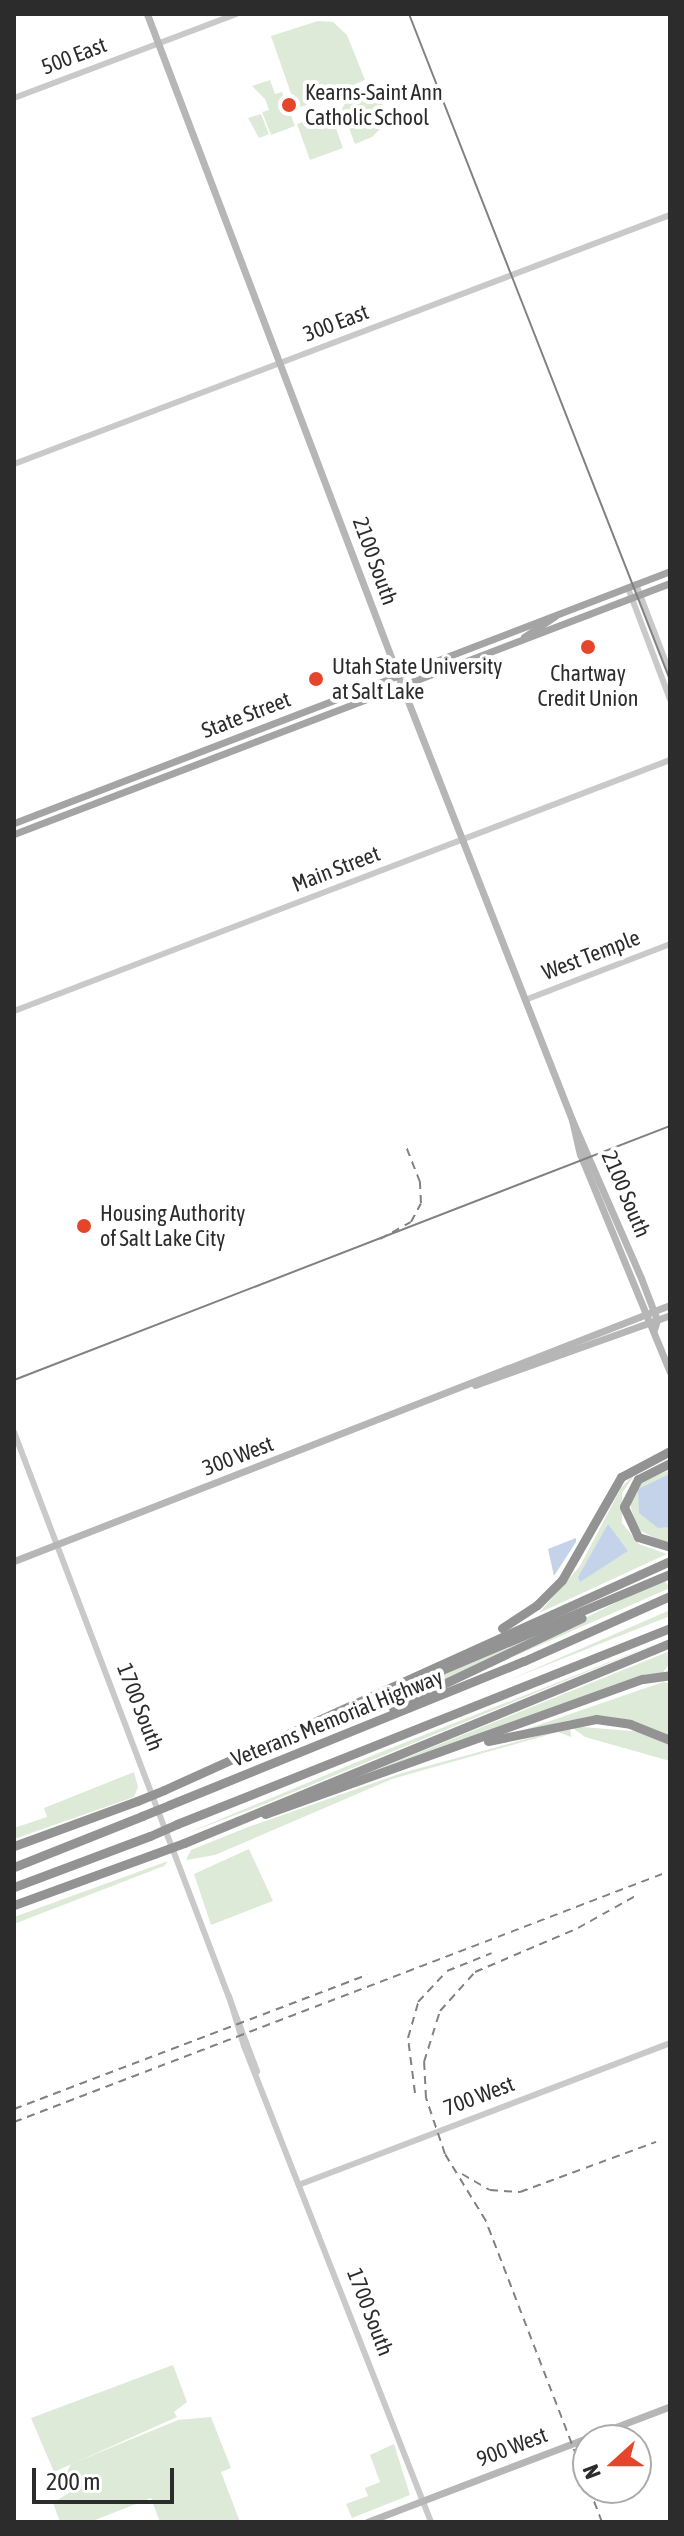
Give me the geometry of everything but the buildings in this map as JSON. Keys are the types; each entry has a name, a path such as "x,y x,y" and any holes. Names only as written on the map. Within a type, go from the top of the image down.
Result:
{"highway":[{"path":"444,1660 537,1605 582,1551 621,1477 643,1461 670,1451"},
{"path":"670,1463 633,1483 624,1511 638,1537 670,1547"},
{"path":"14,1846 164,1790 444,1660 670,1561"},
{"path":"300,1728 517,1642 663,1576"},
{"path":"309,1749 663,1576"},
{"name":"Veterans Memorial Highway","path":"14,1867 309,1749 670,1596"},
{"name":"Veterans Memorial Highway","path":"14,1887 150,1836 670,1628"},
{"path":"184,1843 670,1643"},
{"path":"14,1905 400,1766 670,1675"},
{"path":"400,1766 563,1722 630,1724 670,1740"}],"main road":[{"name":"2100 South","path":"147,14 398,676 670,1372"},
{"name":"State Street","path":"14,823 670,571"},
{"name":"State Street","path":"14,834 670,583"},
{"path":"523,639 555,615"},
{"name":"300 West","path":"14,1561 475,1385 670,1305"},
{"name":"300 West","path":"475,1385 653,1325 670,1315"},
{"name":"900 West","path":"367,2522 670,2406"}],"street":[{"name":"500 East","path":"14,98 236,14"},
{"name":"300 East","path":"14,464 670,215"},
{"path":"632,586 670,673"},
{"path":"636,596 670,699"},
{"name":"Main Street","path":"14,1011 670,760"},
{"name":"West Temple","path":"525,1000 670,944"},
{"name":"1700 South","path":"14,1432 431,2522"},
{"name":"700 West","path":"301,2184 670,2043"}],"green space":[{"path":"318,21 333,22 347,35 365,80 301,107 295,105 271,36"},
{"path":"270,80 275,94 282,92 295,126 271,135 262,112 269,110 265,99 252,86"},
{"path":"374,92 384,107 384,125 372,137 355,144 342,109 345,103"},
{"path":"330,112 343,148 310,160 297,124"},
{"path":"261,114 269,134 259,138 248,118"},
{"path":"638,1470 622,1493 622,1523 639,1544 667,1554 539,1613 580,1566 621,1488"},
{"path":"670,1470 670,1542 662,1542 637,1529 630,1504 642,1482"},
{"path":"665,1581 670,1588 465,1678 631,1595"},
{"path":"670,1610 670,1616 509,1680"},
{"path":"670,1638 267,1803 185,1834 381,1752"},
{"path":"527,1640 431,1687 232,1770 345,1715"},
{"path":"670,1651 670,1663 661,1675 351,1780"},
{"path":"663,1682 670,1683 670,1736 642,1725 570,1720 504,1737"},
{"path":"570,1726 644,1732 670,1743 670,1761 585,1737"},
{"path":"570,1727 571,1737 558,1732 392,1779 215,1855 186,1860 191,1850 248,1827 402,1773"},
{"path":"134,1772 138,1787 134,1797 14,1839 14,1828 47,1817 44,1808"},
{"path":"249,1849 273,1901 211,1925 194,1874"},
{"path":"168,1861 164,1866 14,1924 14,1917"},
{"path":"173,2365 187,2402 174,2412 177,2417 54,2472 31,2418"},
{"path":"211,2417 231,2468 221,2472 240,2522 160,2522 151,2498 90,2522 60,2522 53,2503 73,2490 67,2472 71,2464 178,2420"},
{"path":"394,2444 410,2495 352,2518 346,2504 368,2496 365,2488 380,2482 370,2455"}],"water":[{"path":"670,1474 670,1527 658,1528 639,1513 638,1489"},
{"path":"608,1524 628,1551 580,1582 578,1577"},
{"path":"576,1538 576,1542 554,1576 548,1549"}],"tram line":[{"path":"409,14 670,680"},
{"path":"14,1380 670,1126"}],"railway":[{"path":"380,1239 411,1222 421,1203 420,1182 405,1144"},
{"path":"14,2122 670,1871"},
{"path":"602,2522 486,2221 445,2154 426,2098 424,2062 440,2011 475,1972 578,1928 637,1895"},
{"path":"415,2093 408,2038 418,2002 447,1971 492,1953"},
{"path":"14,2109 367,1975"},
{"path":"462,2174 490,2190 520,2192 656,2142"}],"place":[{"name":"Kearns-Saint Ann Catholic School","path":"289,105"},
{"name":"Chartway Credit Union","path":"588,647"},
{"name":"Utah State University at Salt Lake","path":"316,679"},
{"name":"Housing Authority of Salt Lake City","path":"84,1226"}]}
